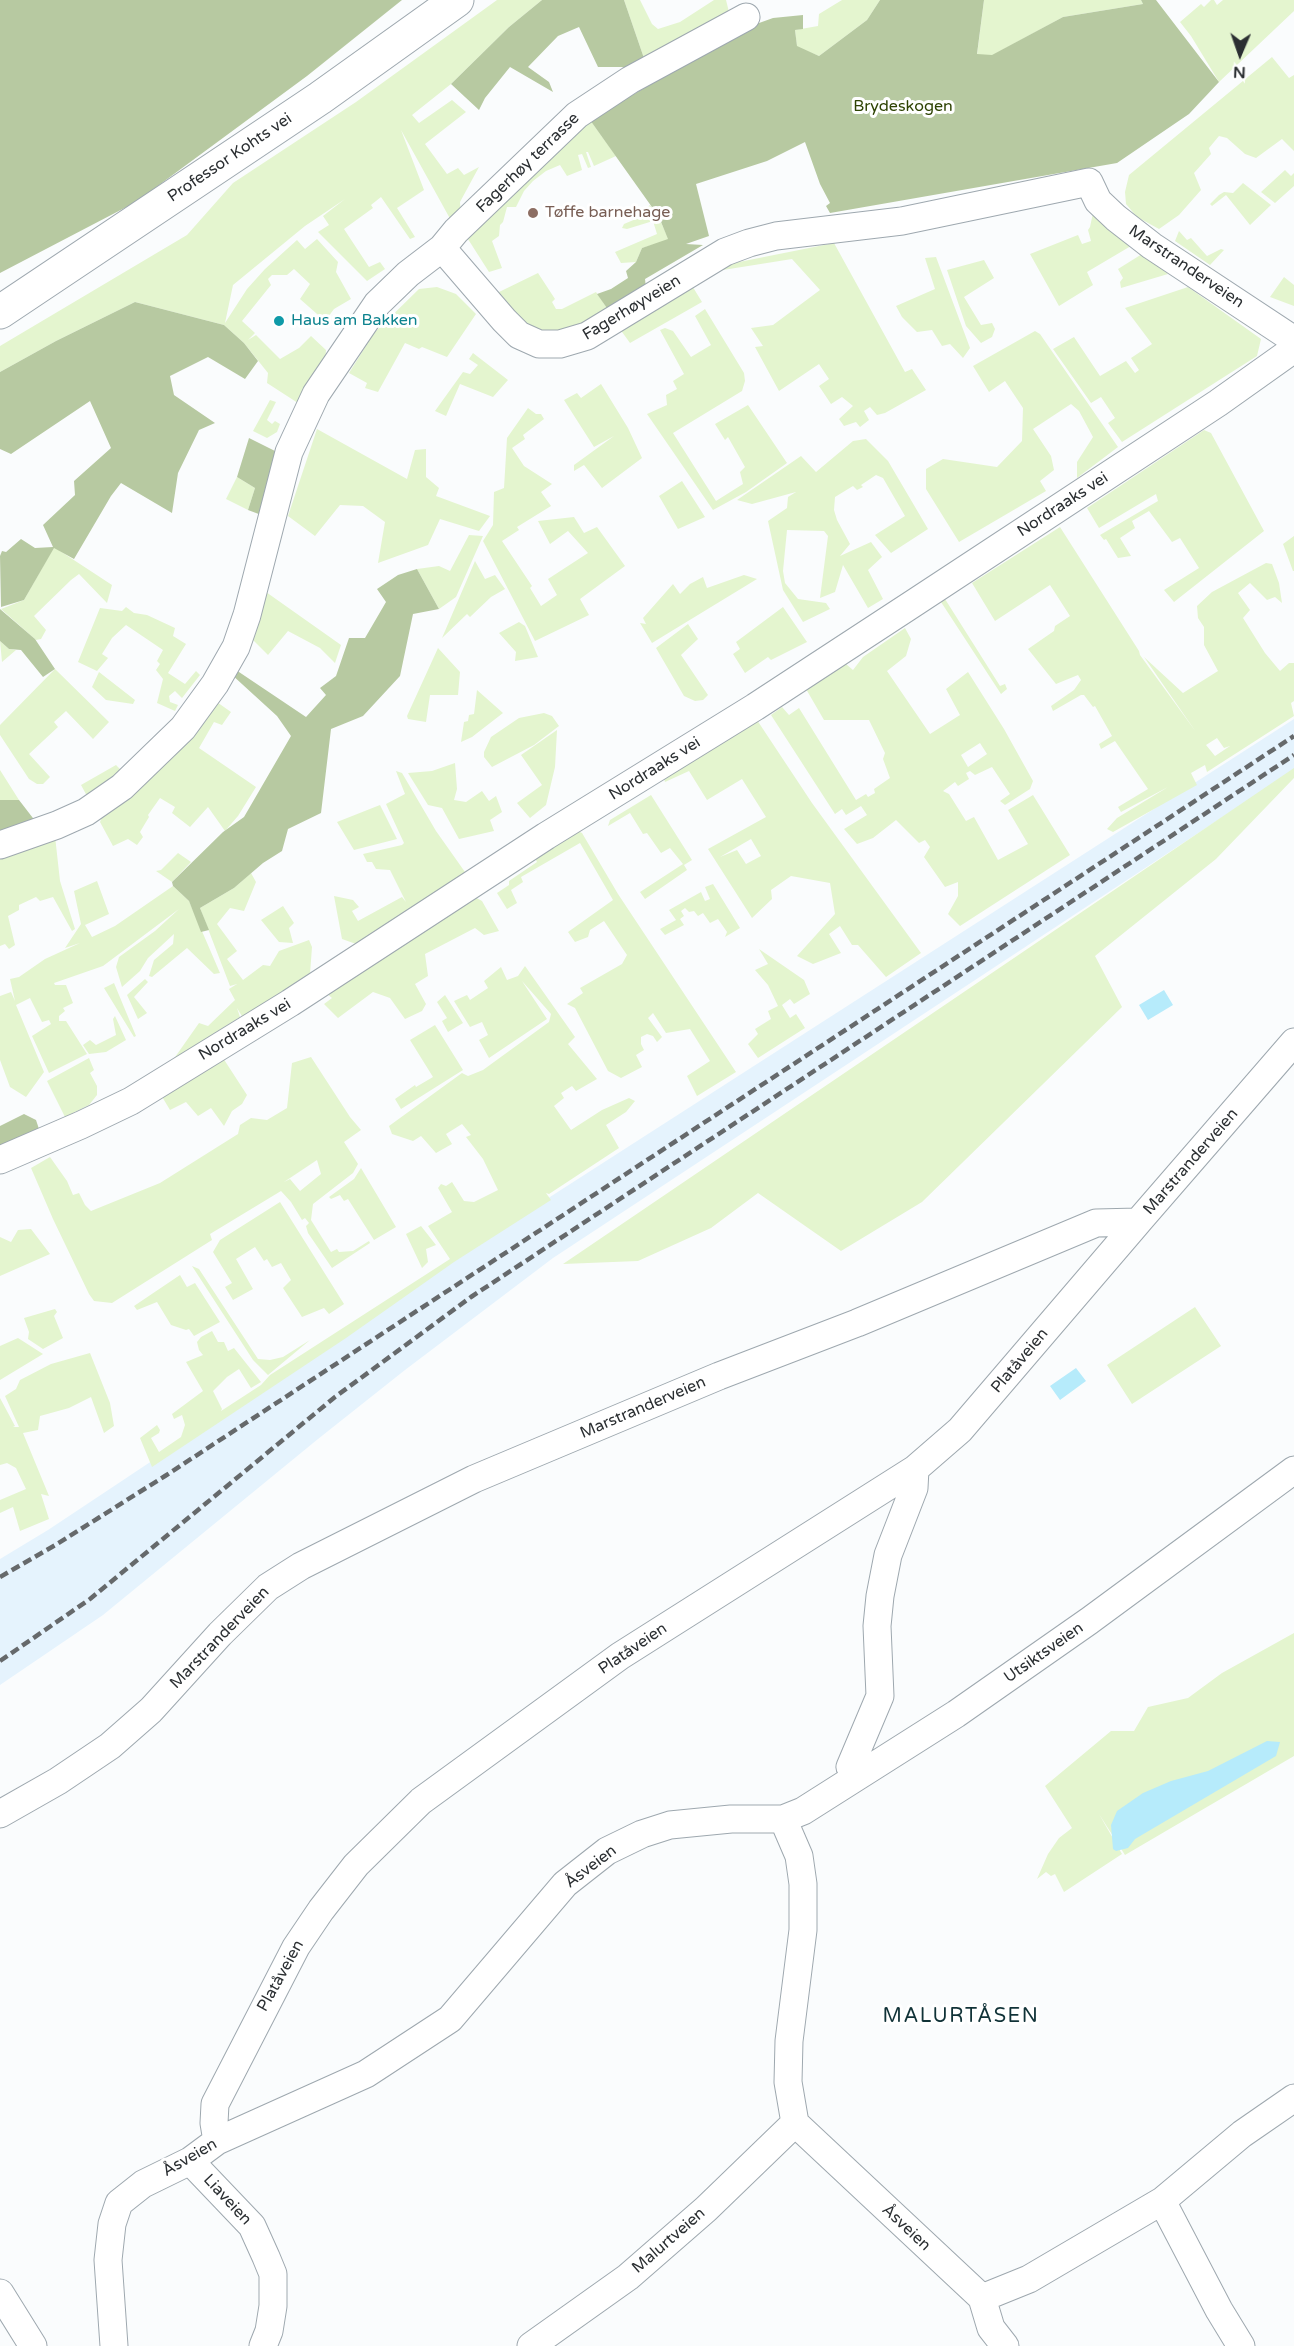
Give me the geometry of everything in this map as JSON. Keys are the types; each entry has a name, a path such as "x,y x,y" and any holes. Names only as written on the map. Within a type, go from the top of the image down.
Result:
{"main road":[{"name":"Professor Kohts vei","path":"0,312 320,98 457,0"}],"street":[{"name":"Fagerhøy terrasse","path":"442,248 456,231 577,115 630,80 746,16"},
{"name":"Fagerhøyveien","path":"442,248 519,335 539,344 560,344 586,336 725,252 749,243 776,236 902,221 1089,183"},
{"name":"Marstranderveien","path":"1089,183 1098,201 1116,218 1294,340"},
{"path":"0,845 86,812 122,787 183,728 215,684 236,647 247,615 289,452 316,394 377,304 408,274 442,248"},
{"name":"Nordraaks vei","path":"0,1160 131,1101 290,1003 546,836 904,610 1218,403 1294,350"},
{"name":"Marstranderveien","path":"0,1814 58,1781 110,1746 151,1710 220,1634 267,1587 302,1566 474,1479 708,1380 857,1323 1096,1223 1138,1222 1294,1042"},
{"name":"Platåveien","path":"217,2141 214,2123 215,2104 296,1947 356,1865 421,1800 620,1656 915,1469 960,1430 1138,1222"},
{"path":"858,1776 850,1767 880,1696 877,1626 880,1596 888,1555 914,1488 915,1469"},
{"name":"Utsiktsveien","path":"783,1820 803,1811 956,1714 1089,1621 1294,1470"},
{"name":"Åsveien","path":"114,2346 108,2260 112,2224 119,2203 143,2184 189,2161 217,2141 366,2074 450,2019 565,1884 607,1851 642,1834 670,1825 731,1819 783,1820"},
{"path":"783,1820 799,1856 804,1884 803,1930 789,2042 788,2082 795,2123"},
{"path":"1005,2346 990,2328 982,2298 1029,2280 1162,2201 1242,2134 1294,2098"},
{"name":"Åsveien","path":"795,2123 982,2298"},
{"name":"Malurtveien","path":"531,2346 628,2277 706,2209 795,2123"},
{"name":"Liaveien","path":"189,2161 252,2226 273,2274 273,2306 269,2331 262,2346"},
{"path":"1162,2201 1219,2310 1241,2346"},
{"path":"0,2293 33,2346"}],"shaded area":[{"path":"1294,719 1294,770 553,1258 318,1439 103,1615 0,1685 0,1559 48,1530 525,1213"}],"green space":[{"path":"0,0 402,0 307,76 136,202 0,273"},
{"path":"497,0 542,0 509,27 451,84 412,115 419,123 452,100 466,112 425,144 447,174 458,168 464,175 479,167 460,202 461,216 453,224 401,130 424,190 397,208 415,237 410,239 381,197 371,205 373,208 344,229 369,267 380,262 385,269 367,281 318,232 329,225 323,216 345,199 305,226 233,285 225,323 247,289 297,240 305,249 317,239 338,262 336,272 351,299 334,309 325,321 300,299 310,284 294,269 287,275 272,275 268,279 271,285 242,321 255,333 248,340 256,335 280,359 299,348 311,336 326,350 325,364 301,405 267,383 268,373 244,343 224,325 135,302 0,372 0,346 187,235 233,183 356,102"},
{"path":"542,0 624,0 647,67 598,67 579,27 558,36 528,67 549,82 553,92 510,67 485,98 479,110 451,84 509,27"},
{"path":"624,0 640,0 652,24 658,29 680,22 714,0 726,0 731,20 647,67"},
{"path":"842,0 880,0 867,20 819,56 797,47 795,30 818,26 819,14"},
{"name":"Brydeskogen","path":"880,0 984,0 977,54 992,55 1063,17 1143,4 1141,0 1156,0 1219,82 1189,114 1117,163 830,213 826,206 830,203 820,184 805,142 767,161 696,184 709,236 686,244 703,245 645,279 646,288 609,311 597,294 611,289 628,278 626,271 636,262 642,248 668,239 659,217 590,120 748,27 773,18 803,15 803,29 795,30 797,46 819,56 867,20"},
{"path":"984,0 1141,0 1143,4 1063,17 993,55 977,55"},
{"path":"1214,0 1217,5 1223,0 1294,0 1294,11 1219,82 1180,22 1201,4 1204,7"},
{"path":"1272,57 1289,78 1294,75 1294,151 1282,139 1256,158 1245,154 1227,138 1219,136 1209,148 1211,154 1194,173 1201,190 1179,215 1159,229 1137,217 1126,204 1125,192 1129,175"},
{"path":"590,120 616,156 594,166 586,152 591,167 588,168 582,154 578,155 582,170 567,176 560,165 546,171 533,181 524,191 516,207 507,207 500,225 499,236 492,241 502,268 489,272 466,236"},
{"path":"1285,170 1291,176 1294,173 1294,186 1275,203 1261,192"},
{"path":"1243,183 1271,205 1250,225 1226,195 1212,206 1210,204 1224,192 1233,193"},
{"path":"650,205 669,240 642,248 636,262 621,263 615,252 657,234 653,221 627,229 622,228 624,224 643,216 641,212"},
{"path":"1093,213 1136,243 1087,272 1093,285 1059,306 1030,254 1078,235 1082,244 1091,241 1088,230"},
{"path":"1179,231 1187,240 1191,238 1207,256 1221,249 1224,250 1210,265 1175,241"},
{"path":"834,243 905,372 912,369 926,390 885,413 877,415 870,407 864,411 869,420 860,427 856,422 844,426 839,419 853,406 842,397 831,404 819,386 829,379 819,364 779,391 755,347 763,346 751,328 773,325 820,290 792,259 723,270 719,266"},
{"path":"1142,254 1168,274 1121,288 1120,282 1123,278 1118,269"},
{"path":"936,257 970,348 963,358 950,344 942,346 932,330 917,332 902,317 896,306 935,289 925,258"},
{"path":"984,260 994,278 964,297 981,325 992,323 995,329 992,337 981,343 966,326 947,270"},
{"path":"538,273 555,299 552,302 556,309 562,309 596,292 609,311 569,333 528,330 497,293"},
{"path":"1284,277 1294,285 1294,306 1270,297"},
{"path":"691,284 702,302 630,343 617,325"},
{"path":"437,287 456,294 476,314 447,357 405,343 378,392 365,388 367,383 349,373 374,333 419,289"},
{"path":"1188,287 1261,339 1257,356 1122,442 1108,423 1115,418 1101,397 1091,403 1053,349 1074,337 1100,376 1126,361 1135,373 1139,370 1131,358 1152,344 1125,308"},
{"path":"135,302 224,325 244,343 258,361 245,379 208,357 170,376 174,395 215,423 199,430 178,473 172,513 121,483 74,559 54,548 24,600 1,607 0,556 2,551 6,552 21,539 35,548 53,547 43,525 75,495 74,481 111,448 90,401 11,454 0,449 0,372"},
{"path":"705,309 744,373 745,381 742,391 673,433 716,501 743,484 740,472 745,467 728,437 725,440 715,424 748,405 787,463 746,492 713,510 647,414 667,405 666,395 677,389 673,381 684,374 660,330 665,328 673,331 691,357 711,345 695,316"},
{"path":"1035,331 1040,334 1118,447 1077,478 1077,462 1093,437 1079,411 1071,404 1033,429 1051,456 1054,470 1040,481 1046,491 959,542 926,489 926,469 943,459 997,467 1022,441 1023,408 1005,381 989,392 973,366"},
{"path":"473,353 508,380 493,397 460,384 446,416 435,411 463,372 470,374 478,365 469,359"},
{"path":"601,384 628,428 642,458 602,488 584,465 574,471 574,465 614,436 594,447 564,400 577,393 581,398"},
{"path":"270,400 276,402 267,420 272,424 275,421 280,424 277,432 267,438 253,431"},
{"path":"528,408 536,414 541,414 544,419 523,435 525,439 512,448 524,466 552,484 541,492 551,506 517,527 519,530 502,541 532,586 530,588 541,606 557,595 548,579 588,553 568,531 550,544 538,521 574,517 584,533 597,527 625,566 580,599 589,615 535,641 483,541 493,525 494,492 504,488 507,438"},
{"path":"317,429 407,479 415,450 426,449 426,477 439,488 436,496 490,516 479,531 440,519 428,545 378,563 385,522 363,506 340,505 315,536 288,516"},
{"path":"1204,430 1211,433 1264,531 1174,602 1164,590 1199,568 1180,538 1172,542 1149,511 1132,521 1135,528 1120,538 1131,556 1118,558 1106,539 1104,540 1100,535 1158,501 1156,494 1099,528 1087,508"},
{"path":"249,438 279,453 264,516 248,510 255,488 237,477"},
{"path":"866,439 888,461 928,529 891,553 875,535 905,516 883,478 876,475 861,485 863,487 857,490 853,486 835,497 834,510 837,520 850,544 840,556 871,542 882,557 868,570 883,599 868,608 843,565 835,592 820,598 828,536 824,531 787,530 783,571 785,583 798,599 826,603 830,609 803,622 783,590 768,521 787,508 788,497 796,492 752,504 737,500 801,456 816,472 853,441"},
{"path":"237,477 255,488 248,510 226,499"},
{"path":"682,481 705,517 678,529 659,496"},
{"path":"1060,527 1140,655 1196,732 1144,657 1183,693 1218,671 1204,645 1204,627 1198,618 1197,606 1212,592 1266,563 1272,564 1279,583 1282,603 1275,597 1267,600 1250,583 1238,593 1250,610 1243,618 1265,653 1280,671 1289,663 1294,663 1294,701 1291,703 1294,716 1207,772 1205,765 1191,773 1197,785 1113,832 1107,829 1117,818 1168,787 1121,812 1118,807 1148,789 1115,741 1101,749 1099,744 1112,736 1095,706 1093,707 1084,695 1081,695 1053,711 1051,706 1074,690 1081,680 1078,675 1056,684 1028,649 1054,631 1055,626 1070,616 1050,585 995,621 972,583","holes":["1217,738 1224,748 1230,746 1215,756 1206,745"]},
{"path":"469,535 483,536 456,597 439,609 417,569 439,566 450,571"},
{"path":"1294,536 1294,571 1293,571 1283,544"},
{"path":"54,547 112,585 107,603 79,574 34,616 46,630 41,639 36,640 1,609 24,600"},
{"path":"475,561 485,579 495,575 505,589 491,597 470,617 467,614 442,638"},
{"path":"417,569 439,609 413,614 400,676 363,716 331,729 321,813 288,829 282,851 263,863 234,888 200,908 209,930 201,932 189,901 173,886 172,882 223,832 244,817 291,736 277,716 231,674 236,670 306,717 326,695 320,688 336,676 349,638 365,638 386,602 377,589 398,575"},
{"path":"744,575 757,579 652,643 640,623 646,624 643,618 673,584 680,594 690,584 703,577 707,588"},
{"path":"266,592 341,645 335,663 320,648 288,631 268,655 248,635"},
{"path":"945,599 1000,686 1005,684 1007,689 1001,694 941,602"},
{"path":"126,607 134,613 147,615 175,628 173,636 186,644 168,673 185,684 196,671 200,675 182,698 175,691 169,696 170,702 178,705 175,711 157,703 163,679 156,670 160,664 157,661 163,650 126,625 112,638 102,654 108,658 97,671 78,662 100,608 122,611"},
{"path":"783,607 807,642 771,660 768,657 745,673 733,654 740,649 736,642"},
{"path":"0,609 35,639 55,669 43,677 21,650 9,649 0,641"},
{"path":"519,622 525,626 538,657 515,661 516,652 499,633"},
{"path":"688,624 698,639 681,655 708,695 703,700 695,701 684,696 656,648"},
{"path":"905,628 911,639 906,656 887,671 930,734 960,715 946,689 968,672 1033,781 1030,789 1005,805 1000,801 1010,794 992,767 975,775 970,771 966,773 969,779 958,786 955,782 943,791 949,794 966,821 974,817 998,860 1028,844 1008,810 1033,795 1070,855 960,926 948,914 958,896 958,882 945,887 924,857 930,847 925,840 919,843 896,820 873,838 857,844 844,829 867,815 861,806 846,815 842,809 835,814 771,715 782,707 789,715 799,708 856,800 866,794 868,797 875,793 874,789 890,778 883,759 885,753 869,720 824,720 806,689 846,664 853,670 863,657","holes":["980,743 987,754 968,767 961,755"]},
{"path":"0,641 9,649 16,650 2,662"},
{"path":"438,648 460,672 458,695 430,695 426,722 408,719 407,716"},
{"path":"55,669 109,722 93,739 66,711 54,722 58,727 29,754 50,777 43,784 37,784 29,779 0,735 0,725"},
{"path":"99,672 135,700 133,704 106,700 92,687"},
{"path":"477,690 503,713 472,737 461,742 464,722 468,721 469,715 474,714"},
{"path":"214,700 231,712 222,725 214,722 199,748 256,787 238,816 225,831 208,807 190,827 172,813 175,807 160,798 148,815 140,832 143,837 137,845 128,839 113,846 100,822 105,810"},
{"path":"544,713 552,716 559,726 534,745 492,767 484,757 491,737 519,718"},
{"path":"757,720 812,803 921,953 886,977 858,945 852,945 840,926 829,934 841,953 813,964 797,956 835,914 830,883 791,876 771,890 772,899 752,918 708,849 766,817 742,779 707,800 689,771 665,782 663,776","holes":["751,839 761,856 746,864 737,850 720,857"]},
{"path":"557,730 555,767 546,805 530,818 517,803 542,785 521,755"},
{"path":"455,763 457,789 454,800 466,802 482,791 489,801 496,796 502,812 490,820 494,831 459,839 442,808 428,805 408,773 432,771"},
{"path":"116,765 122,771 87,796 81,785"},
{"path":"1294,768 1294,778 1216,859 1095,956 1122,1007 922,1202 841,1251 758,1193 711,1228 638,1261 563,1264"},
{"path":"0,770 19,800 0,800"},
{"path":"396,771 402,773 436,831 465,872 359,945 342,939 334,896 353,900 359,907 352,911 358,921 402,897 406,902 390,870 376,869 372,862 367,862 363,854 404,843 386,804 405,794"},
{"path":"651,795 692,860 684,865 687,870 645,899 640,892 683,864 670,848 661,853 647,833 643,834 630,813 608,826 610,820"},
{"path":"0,800 19,800 36,822 0,833"},
{"path":"380,805 397,839 354,850 337,822"},
{"path":"578,831 582,833 618,894 736,1072 697,1096 687,1076 710,1061 690,1029 666,1033 653,1013 648,1018 662,1037 657,1042 653,1036 647,1034 641,1037 644,1050 636,1055 642,1067 621,1078 608,1071 575,1008 567,1004 583,993 580,988 622,964 627,955 604,921 590,930 588,937 575,942 568,932 613,900 580,843 521,877 523,882 511,890 517,903 507,909 497,893 509,885 509,881 537,862 535,858"},
{"path":"55,836 60,881 75,929 72,931 53,897 40,901 36,897 19,905 19,910 8,916 15,945 9,949 5,944 0,946 0,855"},
{"path":"178,853 191,862 172,882 156,871 161,870"},
{"path":"251,873 256,882 244,911 230,908 217,924 237,951 227,959 243,980 263,965 270,966 279,951 309,940 312,947 310,974 243,1018 237,1008 240,1017 173,1060 199,1023 208,1026 235,1000 229,989 237,984 230,986 200,908 234,888"},
{"path":"97,881 109,914 85,925 92,937 115,926 173,886 189,901 220,973 214,974 187,948 152,977 149,976 154,960 173,944 174,934 122,987 116,967 119,957 155,931 179,909 103,966 54,983 55,985 66,985 73,1003 63,1008 65,1011 59,1016 59,1021 66,1021 87,1054 49,1073 32,1036 51,1024 49,1020 42,1022 30,998 16,1005 44,1072 26,1097 10,1087 0,1060 0,996 11,992 15,1001 10,979 19,977 45,959 80,943 65,948 81,924 74,891"},
{"path":"713,884 740,928 725,937 727,932 718,919 710,923 703,913 698,916 694,911 689,912 685,908 681,911 684,916 680,919 684,925 665,935 660,929 676,920 669,910 701,892 705,901 710,899 705,887"},
{"path":"473,896 482,901 499,931 484,935 475,928 425,954 428,976 415,984 426,1004 422,1011 405,1019 390,998 373,992 338,1018 324,1004 332,998 325,992"},
{"path":"283,906 294,923 289,928 293,943 279,942 261,920"},
{"path":"759,949 804,980 810,994 794,1004 790,999 782,1005 790,1018 796,1014 805,1028 758,1058 748,1044 758,1034 755,1029 771,1019 768,1011 778,1006 768,985 755,970 768,964"},
{"path":"525,966 575,1037 568,1044 597,1079 576,1091 572,1086 561,1093 564,1098 554,1106 571,1130 602,1110 629,1098 635,1101 626,1112 606,1125 619,1148 549,1194 546,1193 551,1200 454,1262 346,1338 152,1467 140,1438 157,1425 159,1433 151,1438 159,1452 181,1437 185,1425 182,1415 174,1419 172,1414 203,1391 186,1362 203,1355 197,1342 201,1337 212,1331 218,1342 224,1342 228,1351 234,1348 261,1382 251,1388 239,1369 227,1377 213,1391 221,1411 261,1385 270,1375 450,1259 428,1226 452,1212 438,1188 441,1184 446,1186 452,1182 464,1201 474,1202 498,1190 483,1159 466,1137 471,1135 462,1124 446,1134 452,1144 436,1153 421,1136 413,1141 392,1134 389,1126 462,1073 468,1076 483,1070 549,1022 551,1014 522,981 547,1019 489,1058 479,1040 488,1035 482,1022 470,1027 454,1001 467,995 470,1000 488,988 484,981 501,967 507,980 518,976"},
{"path":"145,979 148,982 134,997 147,1013 138,1019 127,995"},
{"path":"114,983 136,1036 134,1037 104,988"},
{"path":"445,995 463,1023 448,1032 442,1021 447,1018 437,1002"},
{"path":"115,1016 126,1040 106,1052 89,1054 83,1045 90,1040 96,1045 116,1035 113,1019"},
{"path":"435,1025 463,1070 401,1109 395,1099 415,1085 416,1087 433,1077 410,1040"},
{"path":"311,1057 361,1130 344,1142 358,1164 353,1173 313,1204 311,1220 331,1252 337,1249 339,1252 353,1251 369,1241 370,1243 332,1268 308,1233 306,1226 309,1223 305,1218 302,1220 281,1191 210,1234 212,1240 112,1303 94,1301 53,1219 31,1168 50,1157 67,1181 73,1195 79,1193 91,1211 160,1183 238,1134 240,1125 251,1118 267,1120 287,1108 292,1063","holes":["317,1160 321,1174 300,1191 290,1179 284,1182"]},
{"path":"89,1058 94,1070 90,1073 97,1086 97,1095 89,1105 65,1117 47,1081"},
{"path":"223,1058 247,1095 242,1104 232,1111 224,1126 211,1108 198,1116 186,1102 170,1110 161,1095"},
{"path":"24,1114 36,1120 39,1129 0,1147 0,1126"},
{"path":"361,1168 396,1227 374,1240 348,1199 344,1201 340,1195 331,1199 329,1197 354,1179"},
{"path":"280,1202 344,1304 329,1314 324,1308 302,1317 283,1288 291,1280 281,1263 272,1267 267,1259 264,1261 255,1247 236,1259 253,1289 233,1300 225,1287 232,1283 213,1252 220,1240"},
{"path":"421,1226 436,1245 426,1249 428,1262 422,1268 406,1234"},
{"path":"31,1229 50,1254 0,1276 0,1237 11,1242 18,1230"},
{"path":"192,1266 199,1269 258,1359 270,1360 283,1357 310,1340 268,1375 253,1360"},
{"path":"180,1275 187,1287 195,1283 220,1322 194,1336 189,1329 171,1325 157,1302 137,1310 134,1306"},
{"path":"1195,1307 1221,1346 1132,1404 1107,1365"},
{"path":"55,1309 57,1312 54,1316 63,1338 43,1349 28,1339 29,1332 24,1318"},
{"path":"18,1338 43,1354 0,1380 0,1346"},
{"path":"90,1353 110,1403 114,1426 104,1433 91,1397 69,1408 40,1416 38,1430 23,1433 49,1496 41,1494 49,1519 20,1531 13,1507 0,1513 0,1500 26,1489 16,1468 7,1463 0,1465 0,1398 15,1426 13,1427 19,1427 5,1396 16,1389 20,1380 51,1364"},
{"path":"1294,1633 1294,1756 1125,1855 1099,1814 1122,1854 1064,1892 1055,1874 1051,1876 1046,1872 1037,1879 1048,1854 1059,1838 1072,1828 1045,1786 1111,1731 1134,1731 1148,1707 1188,1698 1222,1673"}],"water":[{"path":"1164,990 1173,1005 1148,1020 1139,1005"},
{"path":"1076,1368 1086,1381 1060,1400 1050,1386"},
{"path":"1267,1741 1280,1742 1276,1756 1135,1839 1128,1848 1116,1851 1113,1849 1111,1825 1117,1811 1143,1793 1171,1781 1208,1771"}],"railway":[{"path":"0,1577 165,1476 1294,736"},
{"path":"0,1661 90,1599 335,1397 471,1297 1294,755"}],"place":[{"name":"Tøffe barnehage","path":"533,213"},
{"name":"Haus am Bakken","path":"279,321"}],"district":[{"name":"MALURTÅSEN","path":"961,2017"}]}
